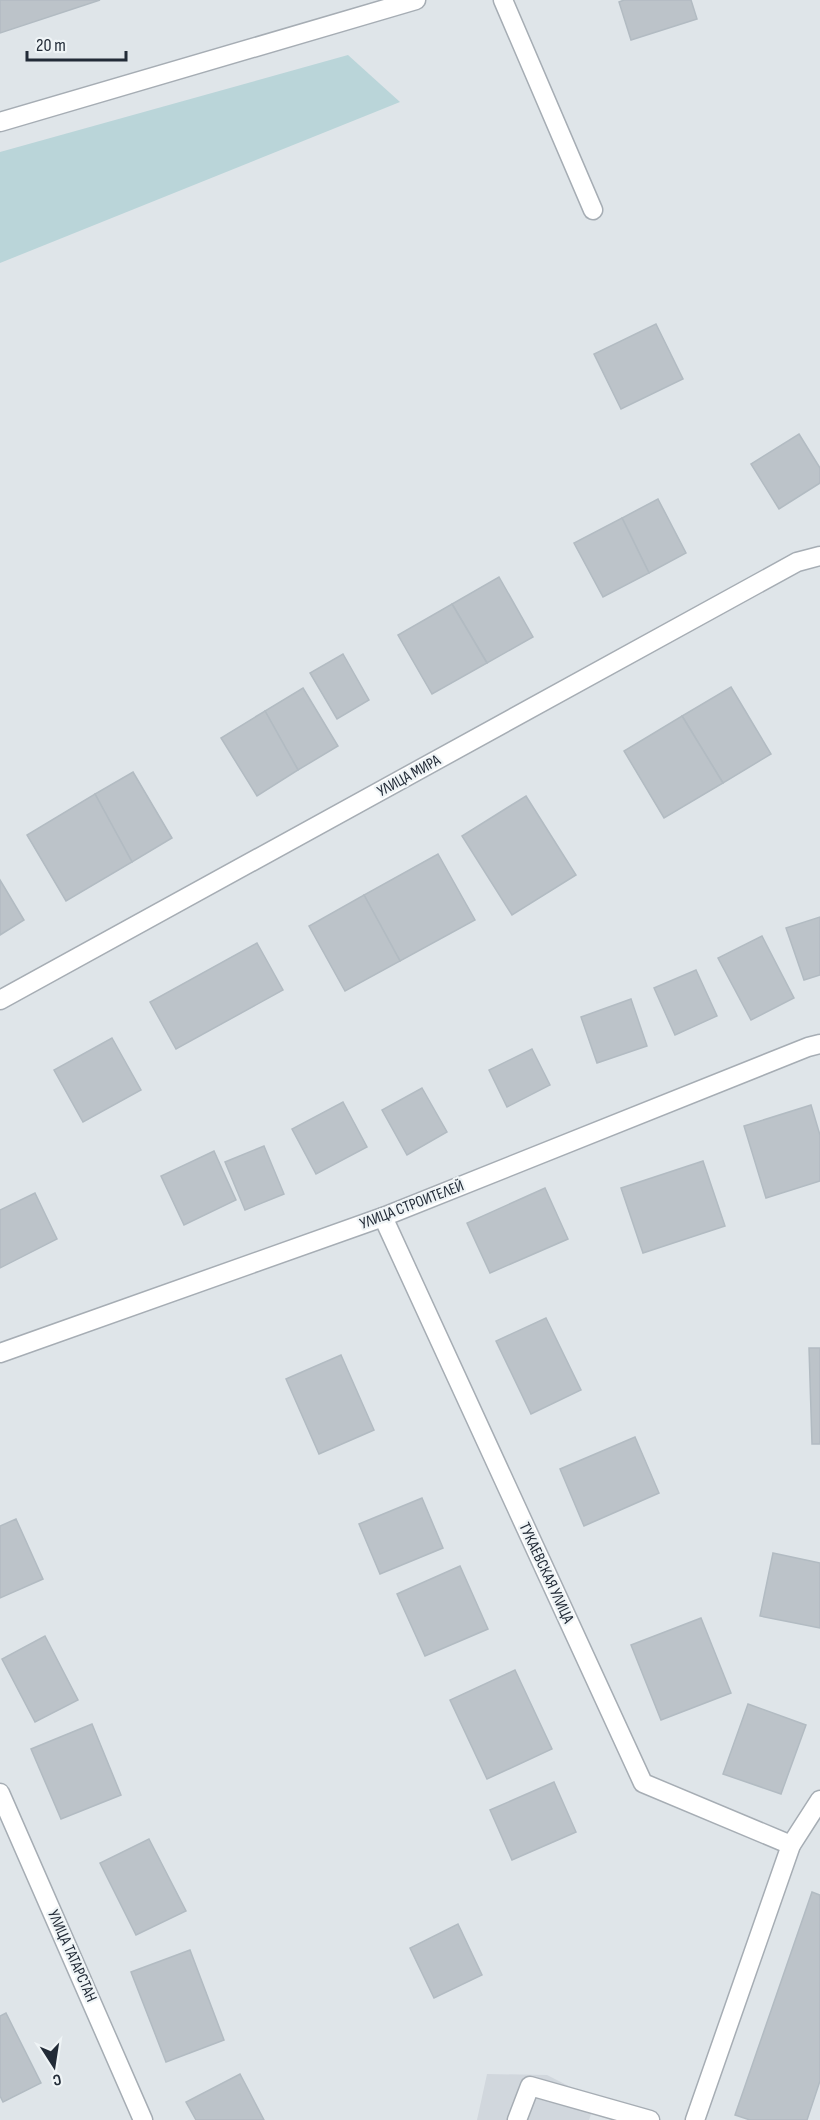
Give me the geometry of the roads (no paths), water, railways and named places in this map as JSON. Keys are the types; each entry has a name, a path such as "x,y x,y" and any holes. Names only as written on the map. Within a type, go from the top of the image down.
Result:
{"street":[{"path":"0,123 416,0"},
{"path":"503,0 593,210"},
{"name":"УЛИЦА МИРА","path":"0,1000 797,562 820,556"},
{"name":"УЛИЦА СТРОИТЕЛЕЙ","path":"0,1353 382,1217 820,1044"},
{"name":"ТУКАЕВСКАЯ УЛИЦА","path":"382,1217 643,1783 791,1845"},
{"name":"УЛИЦА ТАТАРСТАН","path":"0,1793 143,2120"},
{"path":"695,2120 791,1845 820,1800"},
{"path":"517,2120 530,2086 650,2120"}]}
